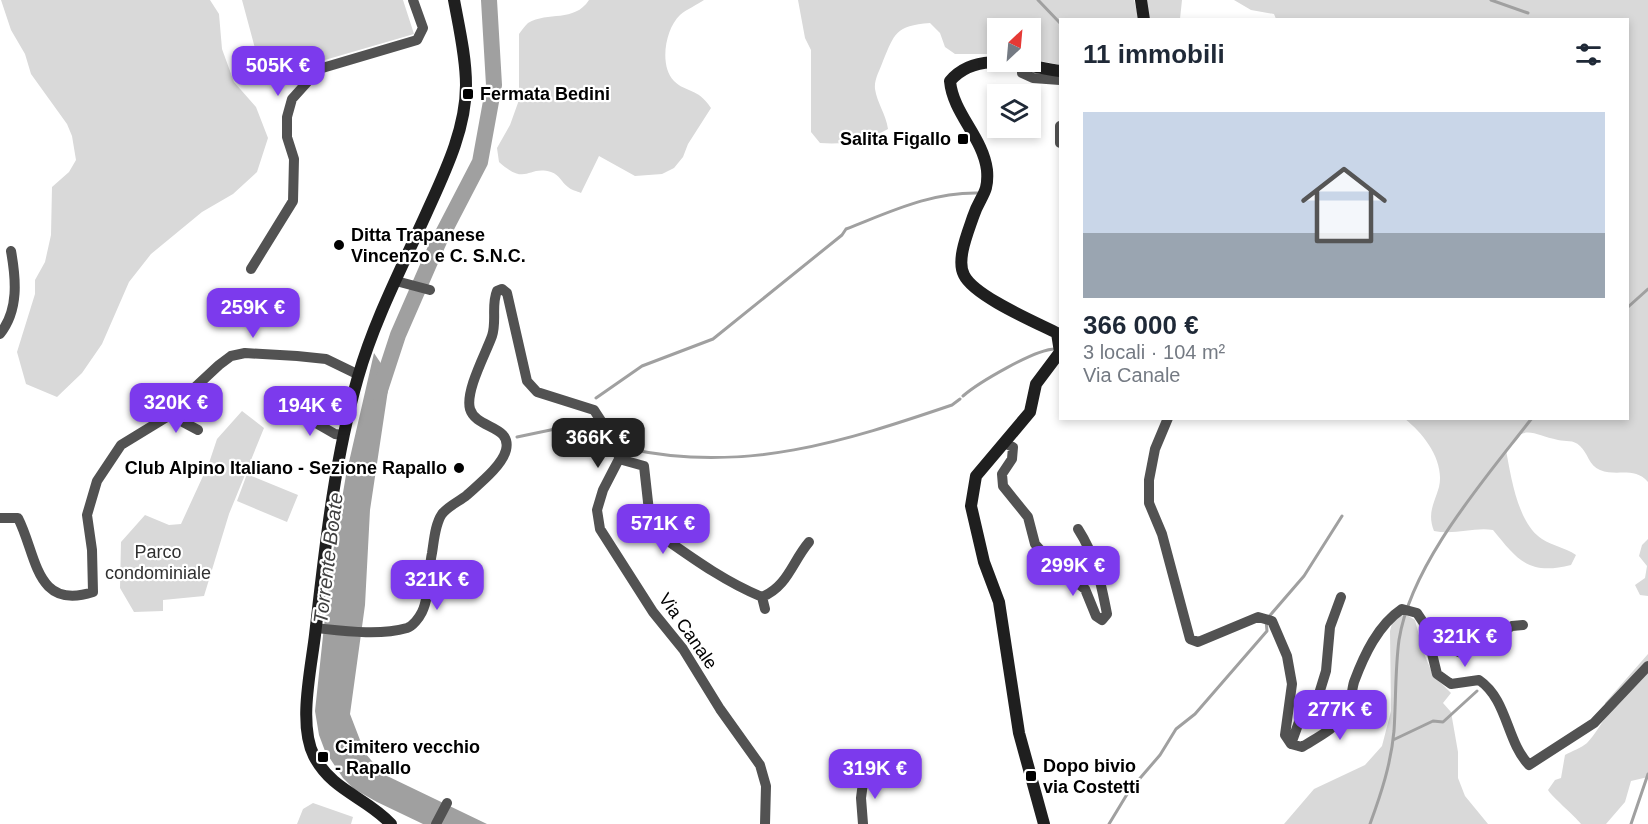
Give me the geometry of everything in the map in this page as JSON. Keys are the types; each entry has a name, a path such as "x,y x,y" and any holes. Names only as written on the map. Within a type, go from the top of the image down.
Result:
{"street":[{"path":"251,269 293,201 294,159 287,137 287,117 292,99 319,69 417,40 423,28 413,0"},
{"path":"391,824 383,815 335,785 313,754 308,732 307,706 342,435 358,375 396,281 448,166 461,120 466,86 454,0"},
{"path":"1141,0 1144,18"},
{"path":"987,62 975,63 959,71 950,81 951,97 976,140 986,164 988,187 974,215 962,255 963,274 972,286 1019,315 1057,333 1059,346"},
{"path":"1041,68 1059,71"},
{"path":"1022,72 1033,78 1059,80"},
{"path":"0,334 12,315 16,278 11,251"},
{"path":"396,281 427,289"},
{"path":"318,628 363,632 406,628 413,624 423,610 432,550 443,512 467,495 499,464 506,451 506,440 502,433 475,418 470,408 472,390 493,333 496,318 494,298 497,291 502,289 507,293 527,381 537,392 594,410 618,447 619,459 644,466 651,529 704,566 762,597 774,592 786,581 800,552 808,542"},
{"path":"0,518 18,518 26,534 35,566 44,582 59,596 75,597 93,592 92,550 87,515 97,481 121,445 175,412 190,392 231,356 245,353 326,359 358,375"},
{"path":"1044,824 1019,733 999,602 984,562 971,506 976,476 1006,444 1030,412 1036,384 1059,353"},
{"path":"288,407 335,434 342,435"},
{"path":"175,412 183,422 198,430"},
{"path":"1167,420 1155,449 1149,480 1149,502 1162,534 1190,639 1198,642 1258,617 1272,621 1287,656 1292,684 1285,735 1291,744 1302,747 1333,728 1348,711 1354,683 1371,645 1388,618 1402,609 1417,613 1425,625 1437,674 1451,684 1479,680 1490,687 1506,718 1522,758 1529,765 1594,723 1648,666"},
{"path":"1006,444 1013,447 1012,459 1002,474 1002,486 1028,517 1035,544 1053,564 1085,589 1096,616 1102,620 1107,614 1100,574 1091,550 1078,529"},
{"name":"Via Canale","path":"619,459 603,490 597,510 600,529 653,612 683,649 720,709 760,765 766,786 765,824"},
{"path":"762,597 765,609"},
{"path":"1291,744 1299,722 1318,697 1326,671 1330,627 1341,597"},
{"path":"1420,619 1441,643 1454,651 1465,654 1512,626 1523,625"},
{"path":"863,824 861,798 864,776"},
{"path":"436,824 447,803"}],"green space":[{"path":"1,0 210,0 219,14 222,49 234,82 256,107 268,138 257,172 233,194 202,212 151,254 129,282 102,344 82,373 57,397 26,384 17,352 35,294 35,280 45,262 51,235 52,187 69,172 76,160 72,136 67,124 31,74 25,54 11,30"},
{"path":"242,0 403,0 414,34 263,78"},
{"path":"589,0 704,0 680,15 675,21 668,38 665,57 669,74 674,81 696,93 711,108 688,144 683,157 674,168 662,174 635,176 599,156 581,193 569,188 551,172 537,171 521,174 508,169 499,162 497,148 510,125 519,100 519,34 528,23 576,12"},
{"path":"798,0 1134,0 1139,18 1059,18 1059,65 1041,61 1041,18 987,18 987,54 955,54 945,47 940,33 930,23 910,26 894,37 875,82 876,94 888,129 872,137 838,143 820,143 811,132 811,50 805,38"},
{"path":"1146,0 1182,0 1180,18 1148,18"},
{"path":"1234,0 1648,0 1648,482 1637,474 1606,472 1596,468 1583,449 1572,442 1523,433 1512,441 1506,450 1517,499 1527,523 1542,539 1576,555 1571,565 1544,568 1525,563 1493,530 1434,531 1431,514 1439,487 1439,468 1426,440 1406,420 1629,420 1629,18 1276,18 1274,14 1251,10"},
{"name":"Parco condominiale","path":"242,411 264,428 229,514 204,596 163,600 163,611 134,612 120,588 121,542 145,515 169,525 181,524 209,463 217,439"},
{"path":"247,474 298,495 287,522 237,501"},
{"path":"1648,539 1648,596 1640,595 1635,585 1645,578 1647,566 1639,556 1642,545"},
{"path":"1405,614 1415,620 1423,651 1433,675 1451,693 1443,703 1451,712 1458,752 1458,778 1465,796 1488,824 1284,824 1314,789 1365,765 1382,746 1391,711 1390,631 1393,620"},
{"path":"1648,654 1648,777 1631,781 1625,802 1606,824 1581,824 1548,790 1555,780 1561,778 1565,755 1590,740 1608,715 1605,703"},
{"path":"313,803 353,817 351,824 297,824 303,809"}],"shaded area":[{"path":"374,353 390,377 370,510 365,605 350,714 365,753 383,774 487,824 423,824 377,802 354,789 343,778 325,751 319,735 315,711 330,570 346,475"}],"waterway":[{"name":"Torrente Boate","path":"379,393 398,335 439,241 480,162 494,85 489,0"},
{"path":"1038,0 1059,22"},
{"path":"1491,0 1528,13"},
{"path":"596,398 642,366 713,339 842,235 846,229 927,199 979,193"},
{"path":"1629,306 1648,289"},
{"path":"963,396 993,375 1021,360 1046,350 1055,349"},
{"path":"630,449 672,456 714,458 754,456 794,450 873,431 952,405 960,399"},
{"path":"1370,824 1391,755 1399,640 1406,611 1418,581 1452,523 1530,420"},
{"path":"517,437 560,428 610,444"},
{"path":"1109,824 1129,791 1160,755 1176,729 1195,714 1267,631 1266,620 1304,576 1342,516"},
{"path":"1393,740 1433,721 1443,722 1477,691"},
{"path":"1631,824 1648,774"}],"place":[{"name":"Fermata Bedini","path":"468,94"},
{"name":"Salita Figallo","path":"963,139"},
{"name":"Ditta Trapanese Vincenzo e C. S.N.C.","path":"339,245"},
{"name":"Club Alpino Italiano - Sezione Rapallo","path":"459,468"},
{"name":"Cimitero vecchio - Rapallo","path":"323,757"},
{"name":"Dopo bivio via Costetti","path":"1031,776"}]}
